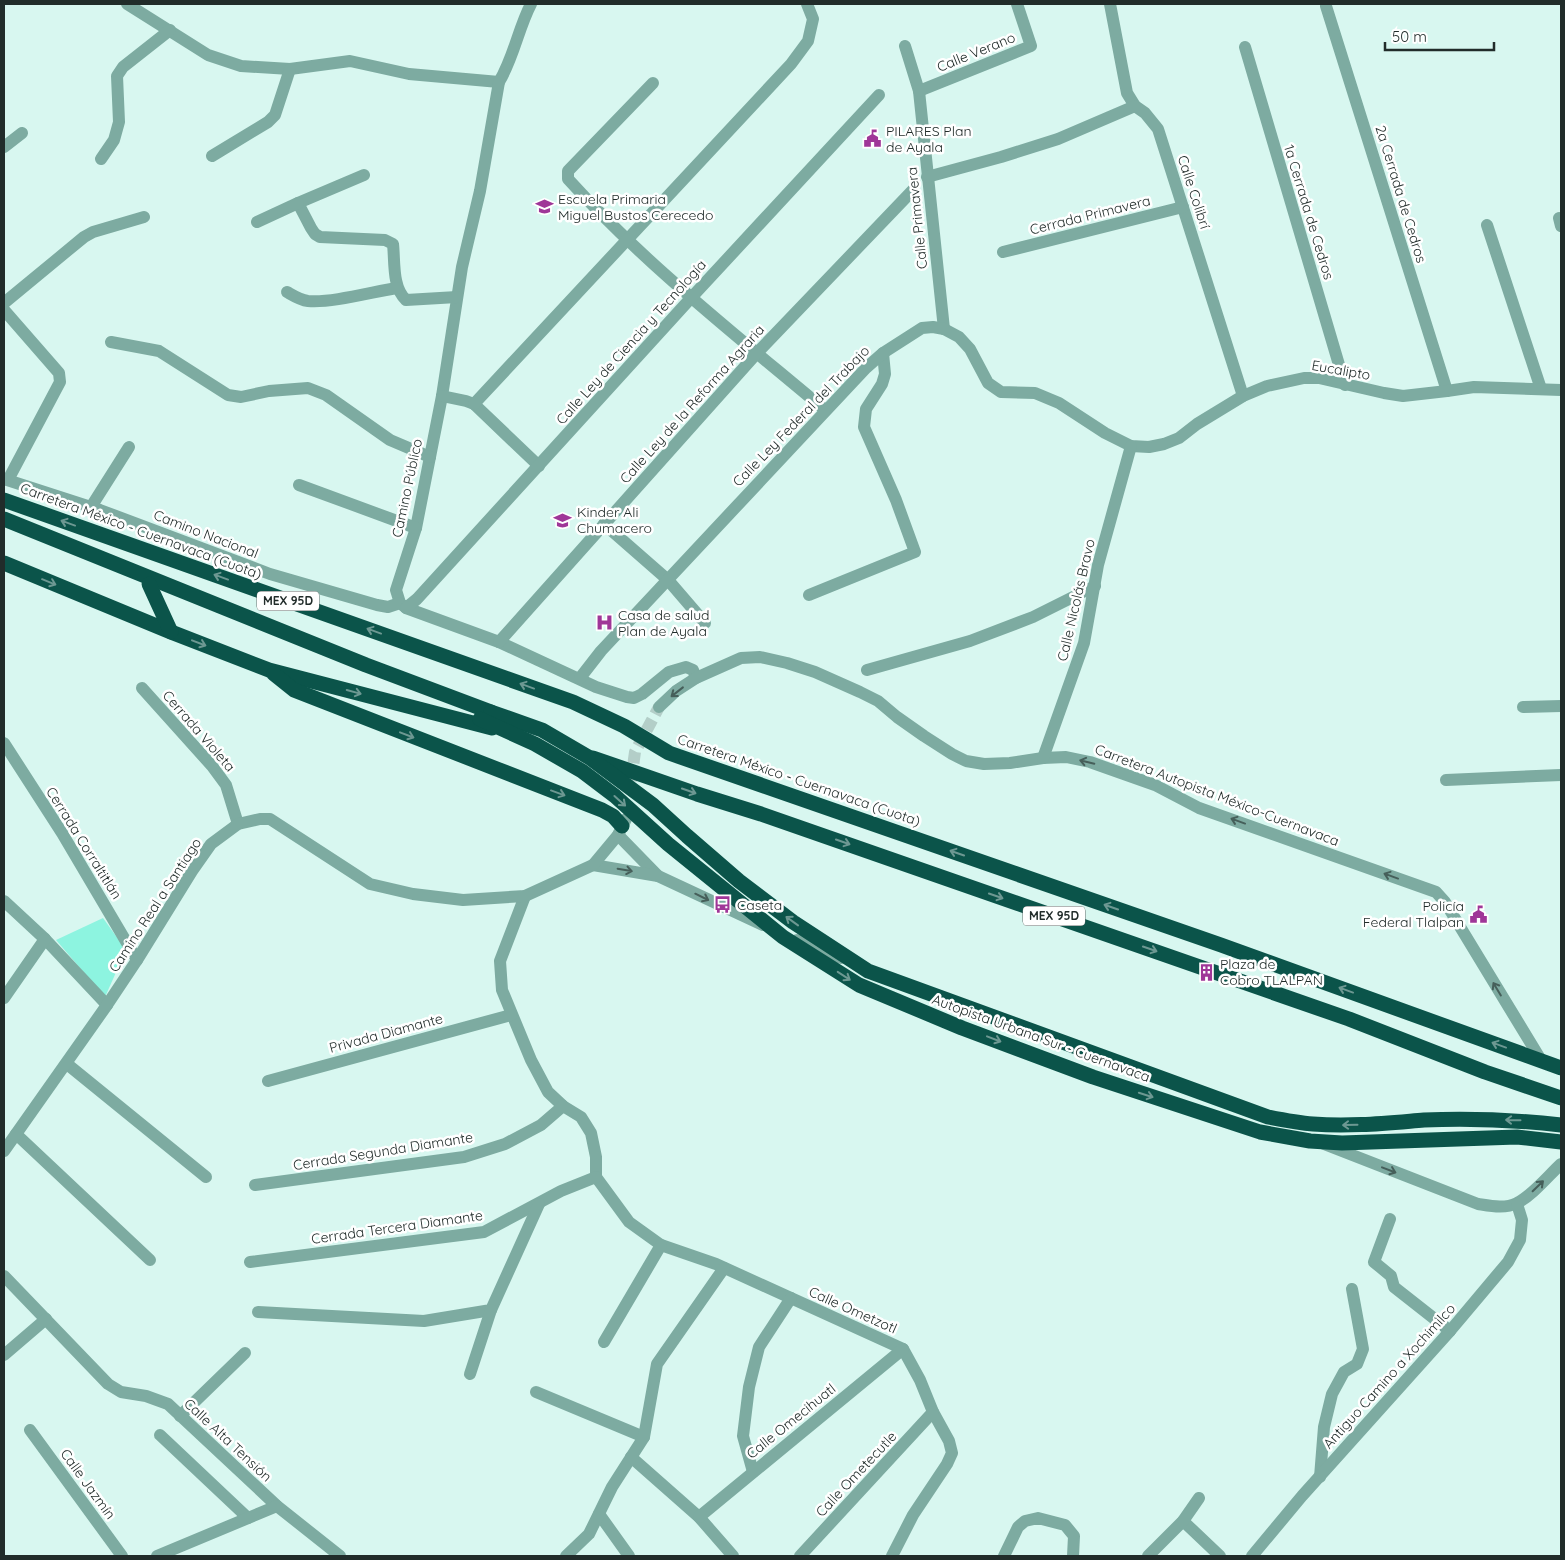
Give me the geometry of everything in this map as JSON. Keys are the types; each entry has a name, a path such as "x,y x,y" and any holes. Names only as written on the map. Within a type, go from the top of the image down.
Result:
{"highway":[{"name":"Carretera México - Cuernavaca (Cuota)","path":"4,500 573,702 624,726 669,753 1212,942 1561,1068"},
{"name":"Autopista Urbana Sur - Cuernavaca","path":"4,519 366,664 542,730 590,758 653,805 739,881 793,922 868,971 1268,1117 1313,1124 1389,1124 1424,1120 1474,1120 1521,1121 1561,1125"},
{"name":"Autopista Urbana Sur - Cuernavaca","path":"4,524 312,649 535,744 582,771 615,796 668,844 783,936 859,985 990,1038 1093,1077 1260,1132 1310,1141 1342,1143 1517,1137 1561,1142"},
{"name":"MEX 95D","path":"4,563 268,670 543,741 761,814 1349,1019 1485,1072 1561,1098"},
{"path":"149,584 171,632"},
{"path":"268,670 294,690 582,801 613,816 622,827"}],"street":[{"path":"127,4 208,56 241,66 290,69 350,61 409,74 499,82"},
{"name":"Camino Público","path":"403,605 396,590 416,528 442,396 462,267 480,191 499,82 508,67 526,12 531,4"},
{"path":"474,404 791,64 808,42 813,19 807,4"},
{"name":"Calle Verano","path":"919,90 1031,46 1017,4"},
{"name":"Calle Colibrí","path":"1110,4 1127,93 1135,106 1145,113 1158,129 1243,396"},
{"name":"2a Cerrada de Cedros","path":"1326,6 1446,391"},
{"path":"101,160 114,140 119,122 117,76 123,67 170,30"},
{"name":"Calle Primavera","path":"905,46 919,90 944,329"},
{"name":"1a Cerrada de Cedros","path":"1244,47 1345,385"},
{"path":"212,156 268,122 275,115 290,69"},
{"path":"653,83 568,171 568,178 628,239 691,298 825,410"},
{"name":"Calle Ley de Ciencia y Tecnología","path":"403,605 418,599 691,298 879,95"},
{"path":"927,177 1058,139 1135,106"},
{"path":"4,147 22,133"},
{"path":"257,222 364,176"},
{"name":"Calle Ley de la Reforma Agraria","path":"498,642 757,353 913,190"},
{"path":"298,203 315,234 320,237 385,240 394,244 397,288 400,295 406,300 458,297"},
{"name":"Cerrada Primavera","path":"1003,252 1183,207"},
{"path":"4,303 73,245 93,232 144,217"},
{"path":"1487,225 1541,389"},
{"path":"287,292 296,298 307,301 323,301 397,288"},
{"path":"4,310 59,373 60,382 6,479"},
{"name":"Calle Ley Federal del Trabajo","path":"580,678 601,651 825,410 882,353 922,328 944,329"},
{"path":"944,329 959,337 970,349 988,383 1001,392 1035,393 1079,414 1105,433 1131,446"},
{"path":"111,342 160,351 228,395 240,397 268,390 308,388 326,395 390,440 430,457"},
{"path":"809,596 915,552 896,500 864,427 866,409 882,384 884,374 882,353"},
{"name":"Eucalipto","path":"1131,446 1148,447 1164,444 1179,438 1197,424 1243,396 1267,386 1304,378 1319,378 1403,396 1474,387 1561,390"},
{"path":"442,396 474,404 539,466"},
{"name":"Calle Nicolás Bravo","path":"1043,758 1084,643 1098,565 1131,446"},
{"path":"91,508 129,447"},
{"name":"Camino Nacional","path":"6,479 270,574 377,605 403,605"},
{"path":"299,484 416,528"},
{"path":"604,524 668,580 705,623"},
{"path":"867,670 970,641 1033,617 1095,586"},
{"path":"403,605 498,642 580,678 596,687 634,698 642,694 669,672 686,667 693,670 696,678"},
{"name":"Carretera Autopista México-Cuernavaca","path":"659,707 676,691 696,678 741,658 760,658 787,663 815,672 872,698 917,731 966,761 984,764 1010,763 1066,757 1100,765 1155,785 1199,808 1436,892 1445,902 1540,1060"},
{"name":"Cerrada Violeta","path":"142,688 212,766 226,785 238,824"},
{"path":"1523,707 1561,706"},
{"name":"Cerrada Corraltitlán","path":"4,743 62,833 137,960"},
{"path":"1446,780 1561,775"},
{"name":"Camino Real a Santiago","path":"4,1151 107,1005 211,844 238,824 260,819 270,819 370,884 414,894 463,900 525,896 593,865"},
{"path":"658,876 622,827 593,865 658,876 823,951 1469,1200 1496,1207 1517,1204 1561,1164"},
{"path":"525,896 500,961 502,990 511,1015 548,1092 563,1106 581,1117 591,1133 596,1157 596,1177"},
{"path":"4,901 45,939 107,1005"},
{"path":"4,998 45,939"},
{"name":"Privada Diamante","path":"268,1081 511,1015"},
{"path":"67,1064 206,1177"},
{"name":"Cerrada Segunda Diamante","path":"255,1185 464,1156 512,1140 541,1126 563,1106"},
{"path":"16,1134 150,1260"},
{"name":"Cerrada Tercera Diamante","path":"250,1262 484,1232 561,1191 596,1177"},
{"name":"Calle Ometzotl","path":"596,1177 629,1222 661,1245 724,1268 903,1349 949,1441 952,1453 947,1464 913,1515 892,1556"},
{"path":"470,1374 491,1310 538,1204"},
{"name":"Antiguo Camino a Xochimilco","path":"1252,1556 1302,1496 1450,1331 1508,1262 1520,1240 1522,1220 1517,1204"},
{"path":"1390,1219 1374,1262 1391,1276 1394,1287 1450,1331"},
{"path":"604,1342 661,1245"},
{"path":"566,1556 589,1534 612,1486 644,1437 657,1364 724,1268"},
{"name":"Calle Alta Tensión","path":"4,1276 108,1384 122,1392 146,1396 168,1404 277,1506 338,1556"},
{"path":"1320,1477 1324,1427 1332,1394 1344,1372 1357,1364 1363,1349 1352,1289"},
{"path":"753,1472 744,1436 749,1387 759,1347 791,1298"},
{"path":"258,1312 424,1321 491,1310"},
{"path":"4,1355 46,1319"},
{"name":"Calle Omecihuatl","path":"699,1517 903,1349"},
{"path":"180,1416 245,1353"},
{"path":"536,1392 644,1437"},
{"name":"Calle Ometecutle","path":"800,1556 934,1412"},
{"name":"Calle Jazmín","path":"30,1430 122,1556"},
{"path":"160,1436 248,1518"},
{"path":"631,1457 699,1517 733,1556"},
{"path":"1148,1556 1182,1520 1199,1498"},
{"path":"157,1556 277,1506"},
{"path":"598,1514 629,1556"},
{"path":"1004,1556 1018,1527 1025,1521 1038,1518 1065,1525 1074,1536 1073,1556"},
{"path":"1182,1520 1220,1556"}],"green space":[{"path":"103,918 126,950 105,997 56,940"}],"tunnel":[{"path":"631,781 635,752 659,707"}],"place":[{"name":"PILARES Plan de Ayala","path":"872,139"},
{"name":"Escuela Primaria Miguel Bustos Cerecedo","path":"544,207"},
{"name":"Kinder Ali Chumacero","path":"563,520"},
{"name":"Casa de salud Plan de Ayala","path":"604,623"},
{"name":"Caseta","path":"723,905"},
{"name":"Policía Federal Tlalpan","path":"1478,914"},
{"name":"Plaza de Cobro TLALPAN","path":"1206,972"}]}
